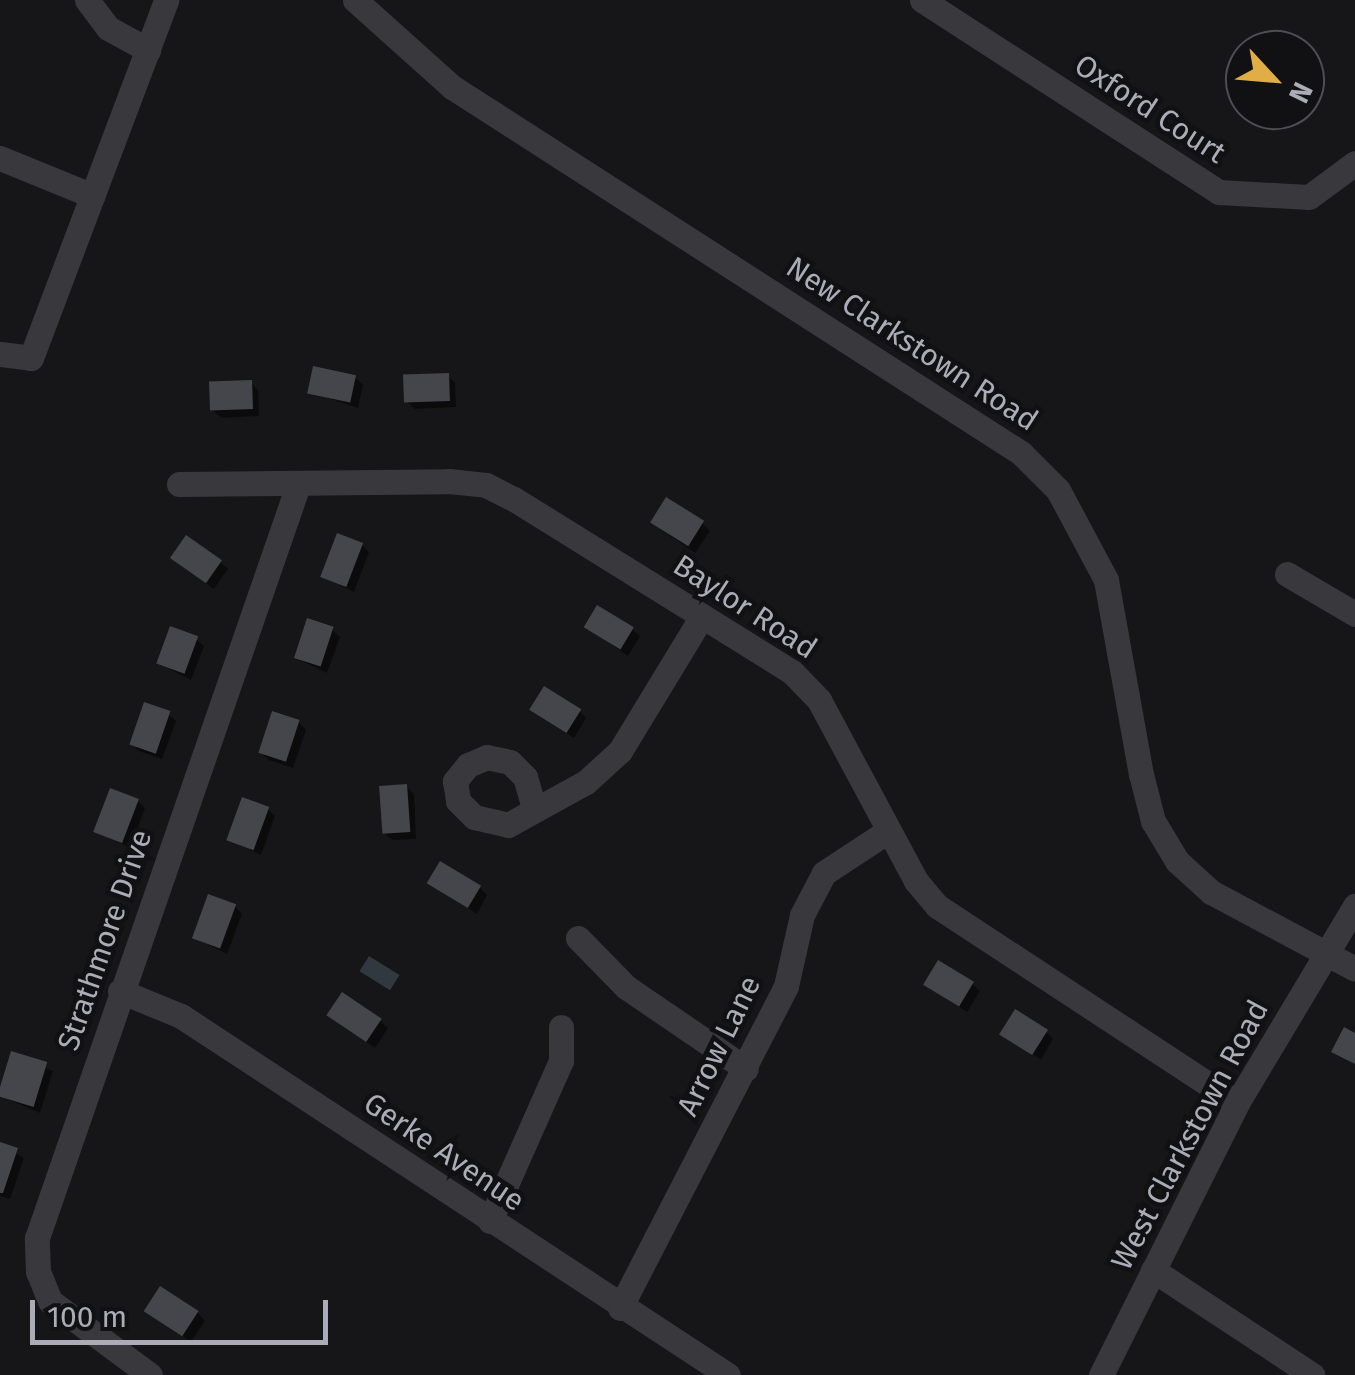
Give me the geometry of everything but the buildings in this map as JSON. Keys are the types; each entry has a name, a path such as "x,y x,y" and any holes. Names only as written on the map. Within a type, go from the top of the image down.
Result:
{"street":[{"path":"88,0 108,28 148,50"},
{"path":"0,354 30,358 166,0"},
{"name":"New Clarkstown Road","path":"354,0 452,87 1021,452 1058,490 1106,580 1141,774 1154,820 1177,860 1212,892 1328,955"},
{"name":"Oxford Court","path":"922,0 1219,192 1309,198 1355,164"},
{"path":"0,158 94,196"},
{"name":"Baylor Road","path":"180,484 486,484 792,672 819,700 888,831 938,906 1237,1103"},
{"name":"Strathmore Drive","path":"150,1375 50,1301 38,1272 37,1238 298,485"},
{"path":"1287,574 1355,614"},
{"path":"534,808 586,782 620,751 702,616"},
{"name":"Arrow Lane","path":"620,1308 786,986 802,915 824,873 888,831"},
{"name":"West Clarkstown Road","path":"1101,1375 1237,1103 1355,906"},
{"path":"578,938 626,987 746,1068"},
{"path":"1328,955 1355,968"},
{"name":"Gerke Avenue","path":"120,991 180,1016 620,1308 728,1375"},
{"path":"490,1221 561,1060 561,1027"},
{"path":"1154,1270 1312,1375"}],"shaded area":[{"path":"369,956 400,975 390,990 359,971"}]}
